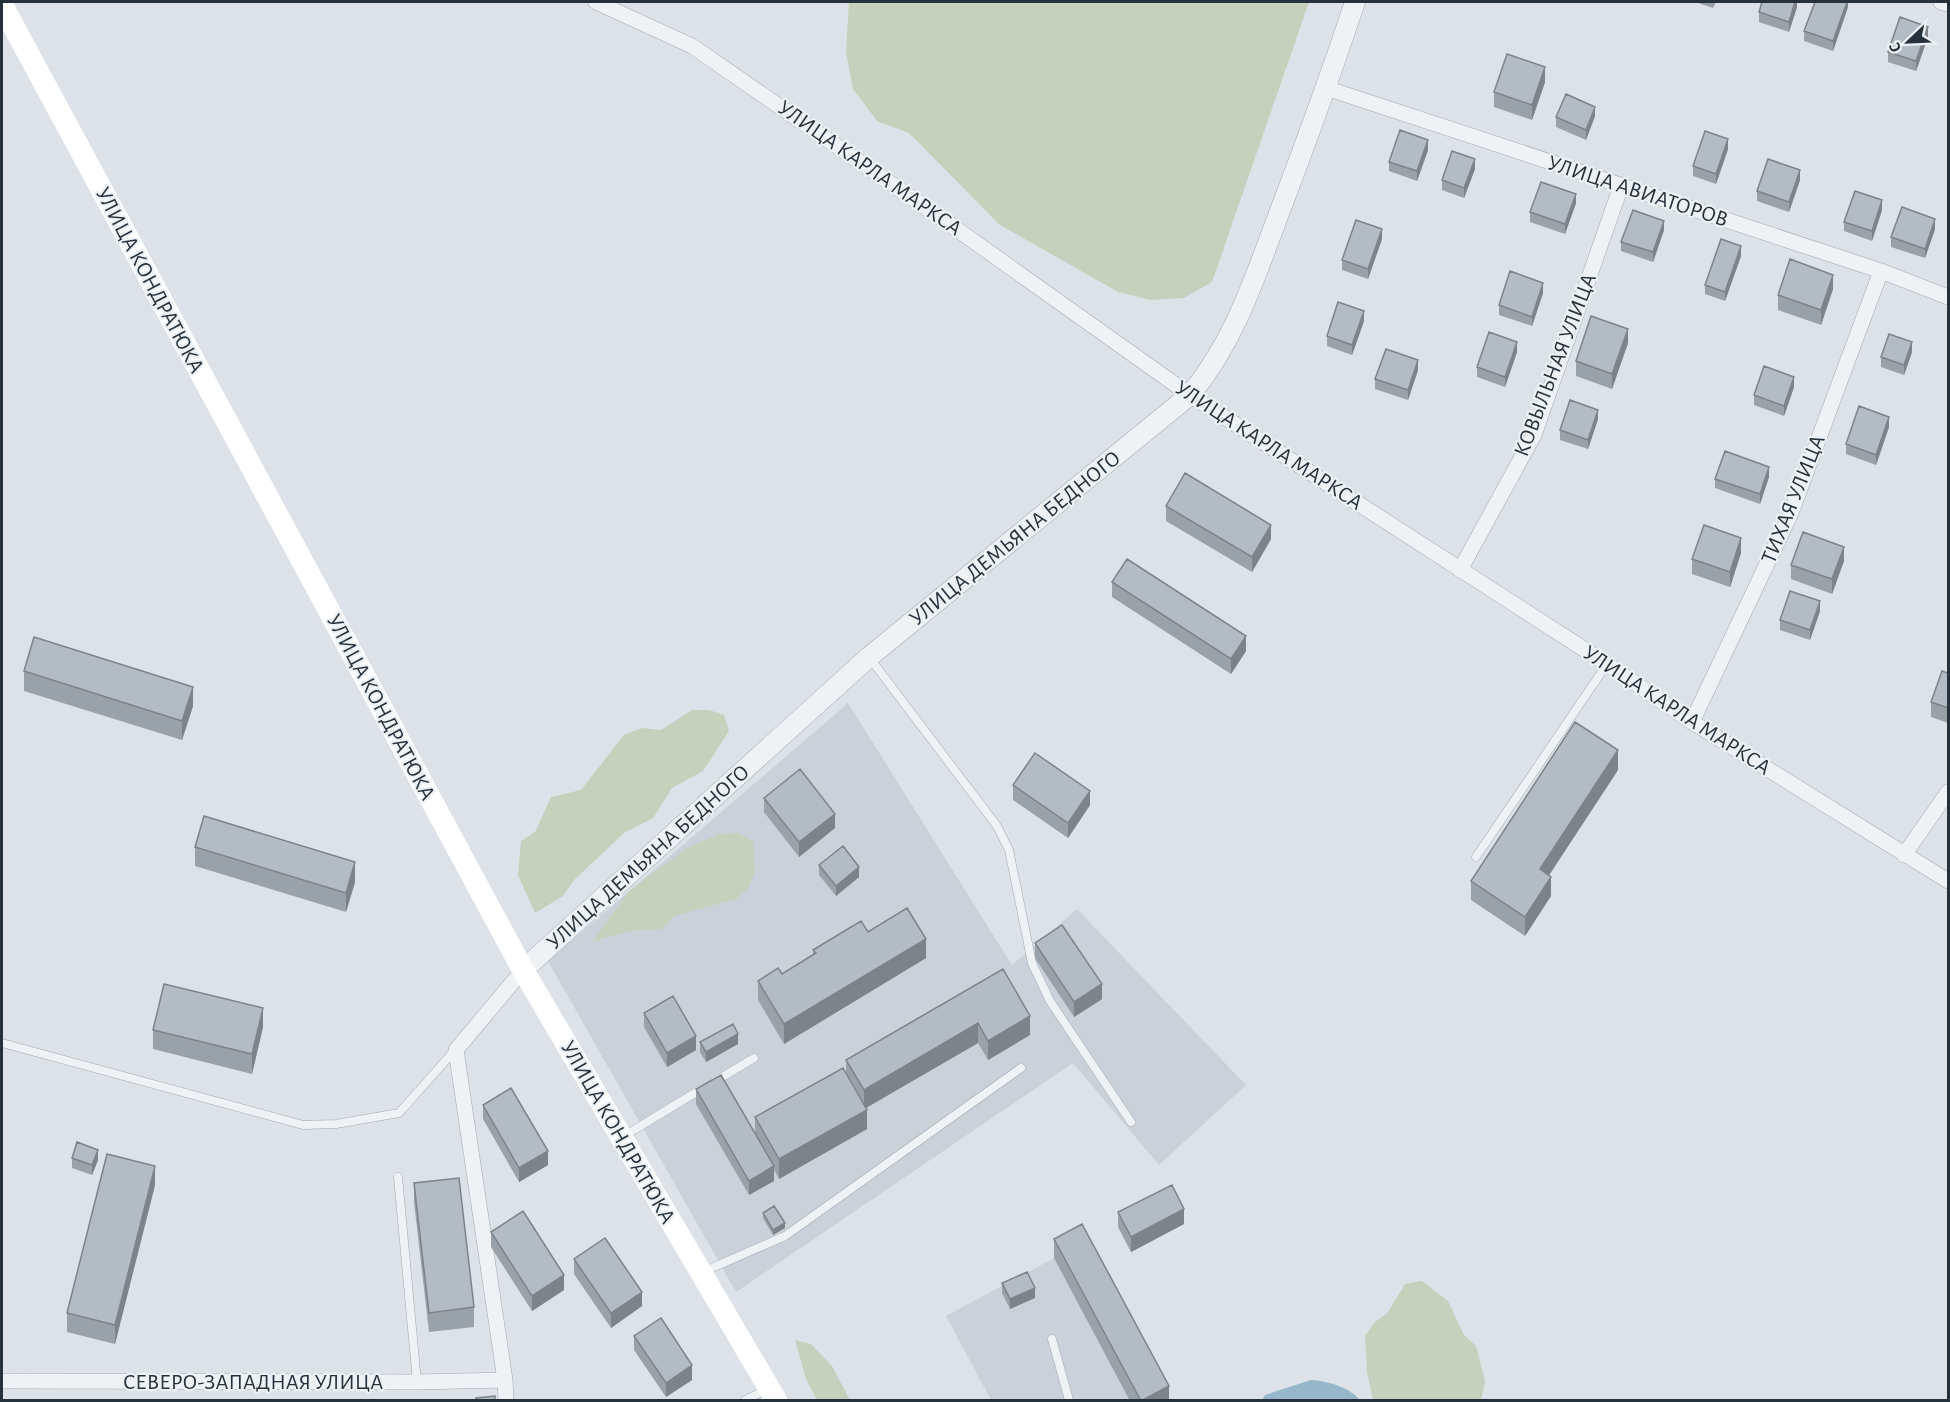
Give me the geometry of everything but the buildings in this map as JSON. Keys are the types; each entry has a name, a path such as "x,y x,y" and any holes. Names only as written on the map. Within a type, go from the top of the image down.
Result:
{"main road":[{"name":"УЛИЦА КОНДРАТЮКА","path":"2,5 523,970 773,1394"}],"street":[{"name":"УЛИЦА КАРЛА МАРКСА","path":"596,2 692,46 948,223 1190,395 1692,722 1948,881"},
{"name":"УЛИЦА ДЕМЬЯНА БЕДНОГО","path":"523,970 869,657 1190,395 1209,372 1238,320 1326,88 1355,2"},
{"path":"1941,2 1948,4"},
{"name":"УЛИЦА АВИАТОРОВ","path":"1326,88 1881,271 1948,297"},
{"name":"КОВЫЛЬНАЯ УЛИЦА","path":"1460,570 1534,435 1621,186"},
{"name":"ТИХАЯ УЛИЦА","path":"1692,722 1791,513 1881,271"},
{"path":"1905,855 1948,792"},
{"path":"506,1401 506,1380 456,1050 523,970"},
{"name":"СЕВЕРО-ЗАПАДНАЯ УЛИЦА","path":"2,1381 417,1382 506,1380"}],"lane":[{"path":"869,657 997,826 1009,850 1032,963 1050,1001 1131,1122"},
{"path":"1476,857 1606,664"},
{"path":"2,1043 303,1125 366,1120 399,1113 456,1050"},
{"path":"622,1137 754,1058"},
{"path":"701,1273 785,1236 1021,1068"},
{"path":"398,1178 417,1382"},
{"path":"1052,1339 1068,1401"},
{"path":"745,1401 773,1394"}],"shaded area":[{"path":"848,703 1012,965 1077,909 1246,1085 1159,1165 1073,1063 736,1292 548,961"},
{"path":"1082,1243 1166,1400 991,1400 946,1316"}],"green space":[{"path":"849,2 1309,2 1212,282 1184,298 1150,300 1118,292 1000,225 909,133 877,121 853,89 846,52"},
{"path":"692,710 709,710 724,715 729,731 703,771 672,788 653,818 624,833 574,880 563,896 535,913 518,875 521,841 535,832 551,797 581,790 624,735 642,728 661,730"},
{"path":"737,833 753,841 755,870 749,887 736,899 674,916 662,929 629,931 592,942 630,890 687,848 719,834"},
{"path":"1422,1281 1448,1301 1464,1335 1476,1346 1485,1381 1481,1400 1373,1400 1367,1372 1365,1336 1374,1323 1388,1312 1405,1284"},
{"path":"795,1340 811,1344 832,1366 850,1400 817,1400 806,1379"}],"water":[{"path":"1311,1380 1337,1386 1360,1400 1262,1400 1265,1395"}]}
